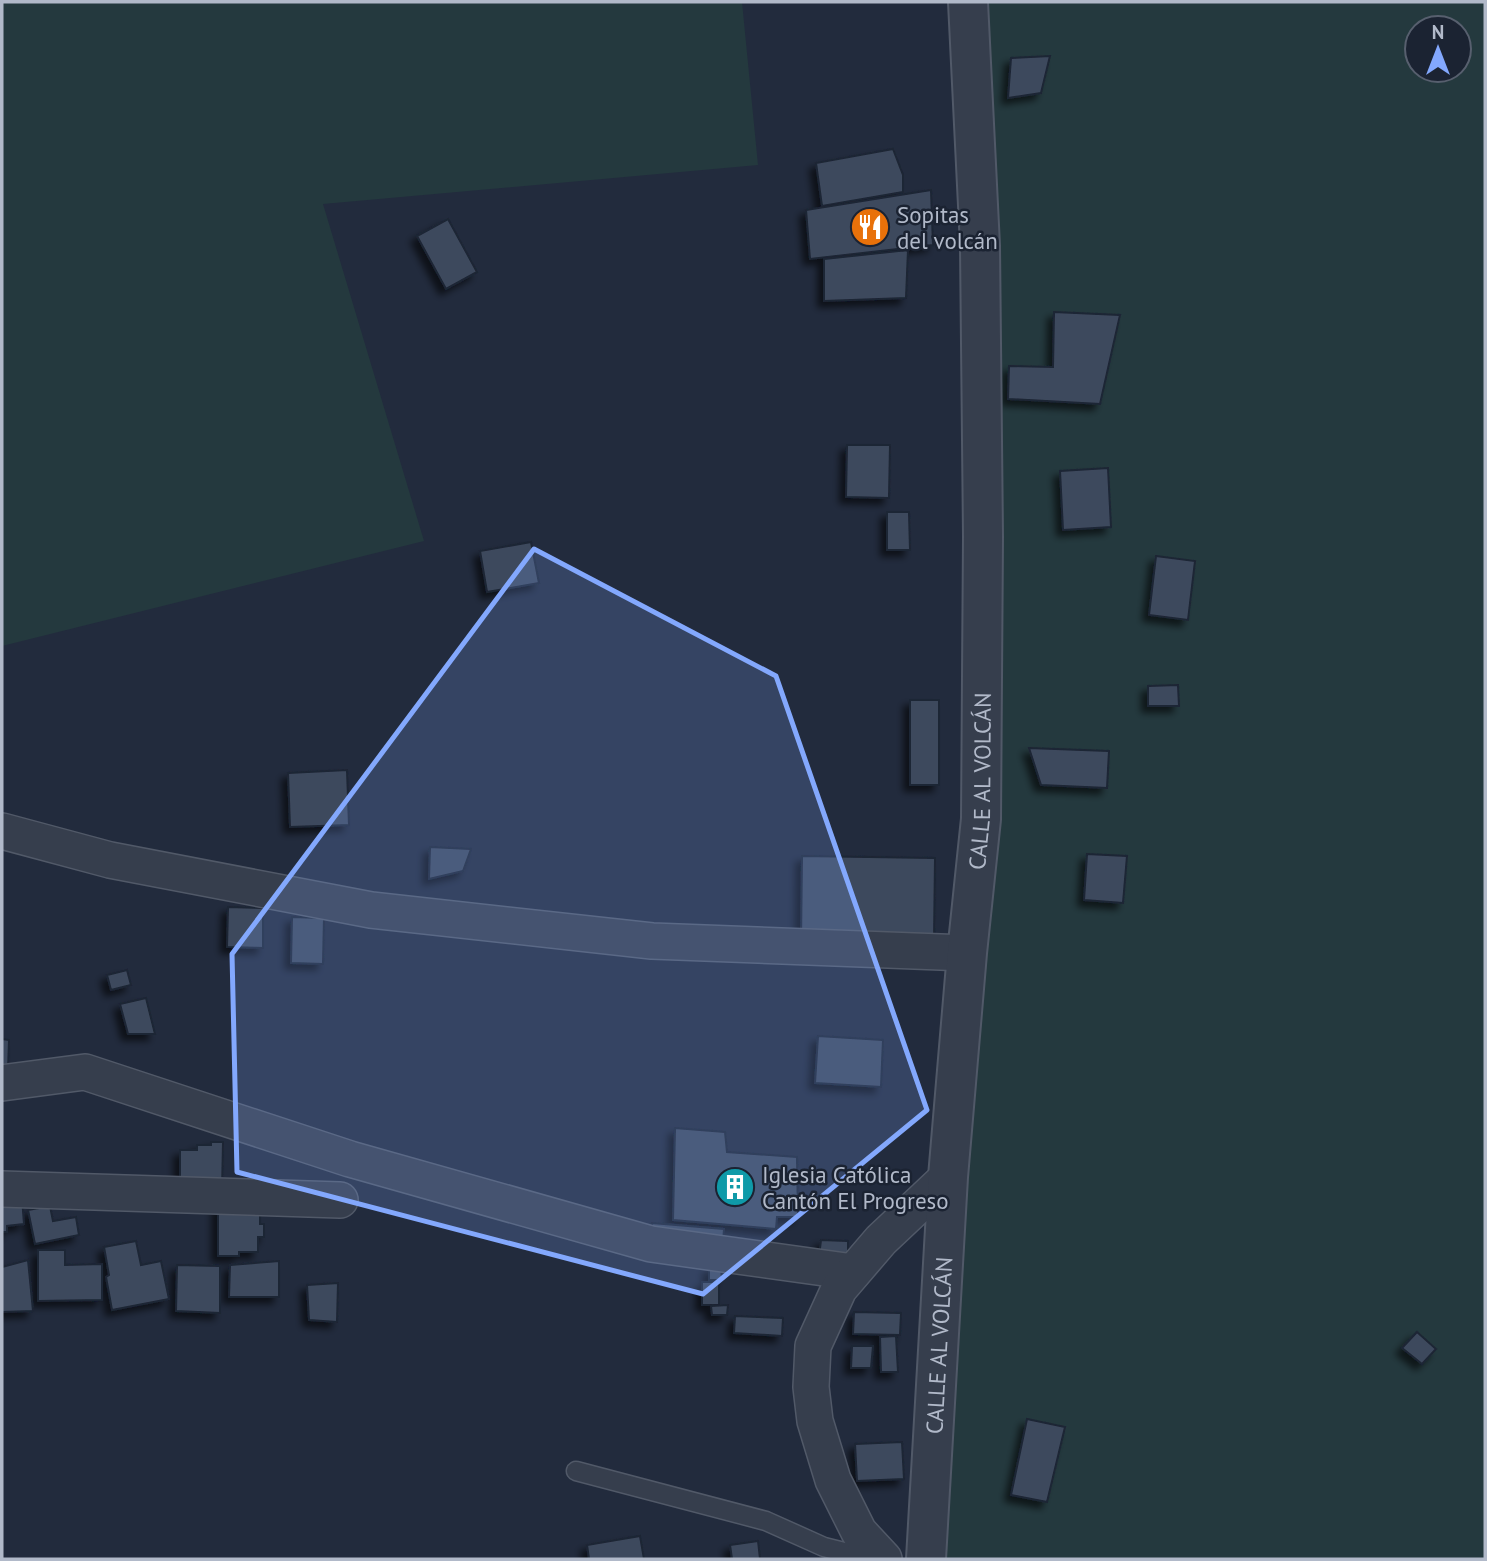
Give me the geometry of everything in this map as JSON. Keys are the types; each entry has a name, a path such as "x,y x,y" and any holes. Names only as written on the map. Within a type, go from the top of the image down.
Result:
{"street":[{"name":"CALLE AL VOLCÁN","path":"926,1559 948,1177 981,819 983,537 980,246 968,2"},
{"path":"2,831 110,860 371,910 652,941 967,953"},
{"path":"2,1083 85,1072 350,1160 651,1244 853,1272"},
{"path":"884,1559 859,1532 833,1480 815,1421 811,1387 813,1346 839,1289 881,1240 948,1177"},
{"path":"2,1189 341,1200"}],"lane":[{"path":"576,1471 766,1521 824,1547 872,1559"}],"highlighted area":[{"path":"534,549 776,676 927,1110 703,1294 237,1172 232,954"}],"green space":[{"path":"2,2 742,2 758,165 323,204 424,541 2,646"},
{"path":"968,2 1485,2 1485,1559 926,1559 967,953"}],"building":[{"path":"1050,56 1041,93 1008,98 1011,58"},
{"path":"893,149 903,175 903,192 822,206 816,163"},
{"name":"Sopitas del volcán","path":"931,190 933,245 810,259 806,210"},
{"path":"448,219 477,272 446,289 417,236"},
{"path":"908,250 906,298 824,301 824,259"},
{"path":"1054,312 1120,315 1100,404 1008,399 1009,366 1053,367"},
{"path":"847,445 890,445 889,498 846,497"},
{"path":"1108,468 1111,527 1063,530 1060,471"},
{"path":"887,512 909,512 910,550 887,550"},
{"path":"531,542 539,583 487,592 480,551"},
{"path":"1156,556 1195,561 1188,620 1149,615"},
{"path":"1178,685 1179,706 1148,706 1148,686"},
{"path":"910,700 939,700 939,785 910,785"},
{"path":"1029,748 1109,751 1107,788 1041,785"},
{"path":"347,770 349,825 290,827 288,773"},
{"path":"430,847 471,849 463,871 429,879"},
{"path":"1087,854 1127,856 1123,903 1084,900"},
{"path":"802,856 935,858 934,943 801,942"},
{"path":"228,907 263,908 263,948 227,947"},
{"path":"292,917 324,918 323,964 291,963"},
{"path":"127,970 131,985 111,990 107,975"},
{"path":"146,998 155,1034 128,1034 120,1004"},
{"path":"818,1036 883,1040 881,1087 815,1083"},
{"path":"2,1039 9,1040 8,1071 2,1071"},
{"name":"Iglesia Católica Cantón El Progreso","path":"675,1128 725,1132 727,1152 797,1157 798,1217 777,1217 776,1229 673,1220"},
{"path":"211,1142 223,1142 222,1192 180,1191 180,1150 197,1150 197,1145 211,1145"},
{"path":"22,1198 24,1224 7,1226 7,1232 2,1232 2,1199"},
{"path":"218,1204 260,1204 260,1224 264,1224 264,1237 258,1237 258,1252 218,1256"},
{"path":"50,1206 53,1221 76,1217 79,1235 35,1244 28,1210"},
{"path":"652,1223 724,1229 723,1243 651,1238"},
{"path":"821,1240 848,1241 848,1258 819,1257"},
{"path":"136,1241 141,1265 161,1261 169,1299 112,1310 104,1247"},
{"path":"38,1250 65,1250 65,1265 102,1264 102,1300 38,1301"},
{"path":"28,1260 33,1311 2,1312 2,1267"},
{"path":"279,1261 279,1297 229,1297 230,1265"},
{"path":"177,1265 220,1266 220,1313 176,1311"},
{"path":"709,1267 721,1267 722,1280 709,1280"},
{"path":"702,1282 719,1282 719,1305 702,1305"},
{"path":"338,1283 337,1322 309,1320 307,1285"},
{"path":"728,1305 727,1315 712,1315 711,1306"},
{"path":"854,1312 901,1313 900,1335 853,1334"},
{"path":"735,1316 783,1318 782,1336 734,1333"},
{"path":"1417,1332 1436,1349 1422,1364 1402,1348"},
{"path":"896,1336 898,1372 881,1372 880,1337"},
{"path":"852,1346 873,1346 871,1368 851,1368"},
{"path":"1027,1419 1065,1427 1047,1502 1011,1495"},
{"path":"902,1442 904,1479 857,1481 855,1444"},
{"path":"640,1536 644,1559 589,1559 587,1545"},
{"path":"758,1541 760,1559 732,1559 730,1545"}],"place":[{"name":"Sopitas del volcán","path":"870,227"},
{"name":"Iglesia Católica Cantón El Progreso","path":"735,1187"}]}
